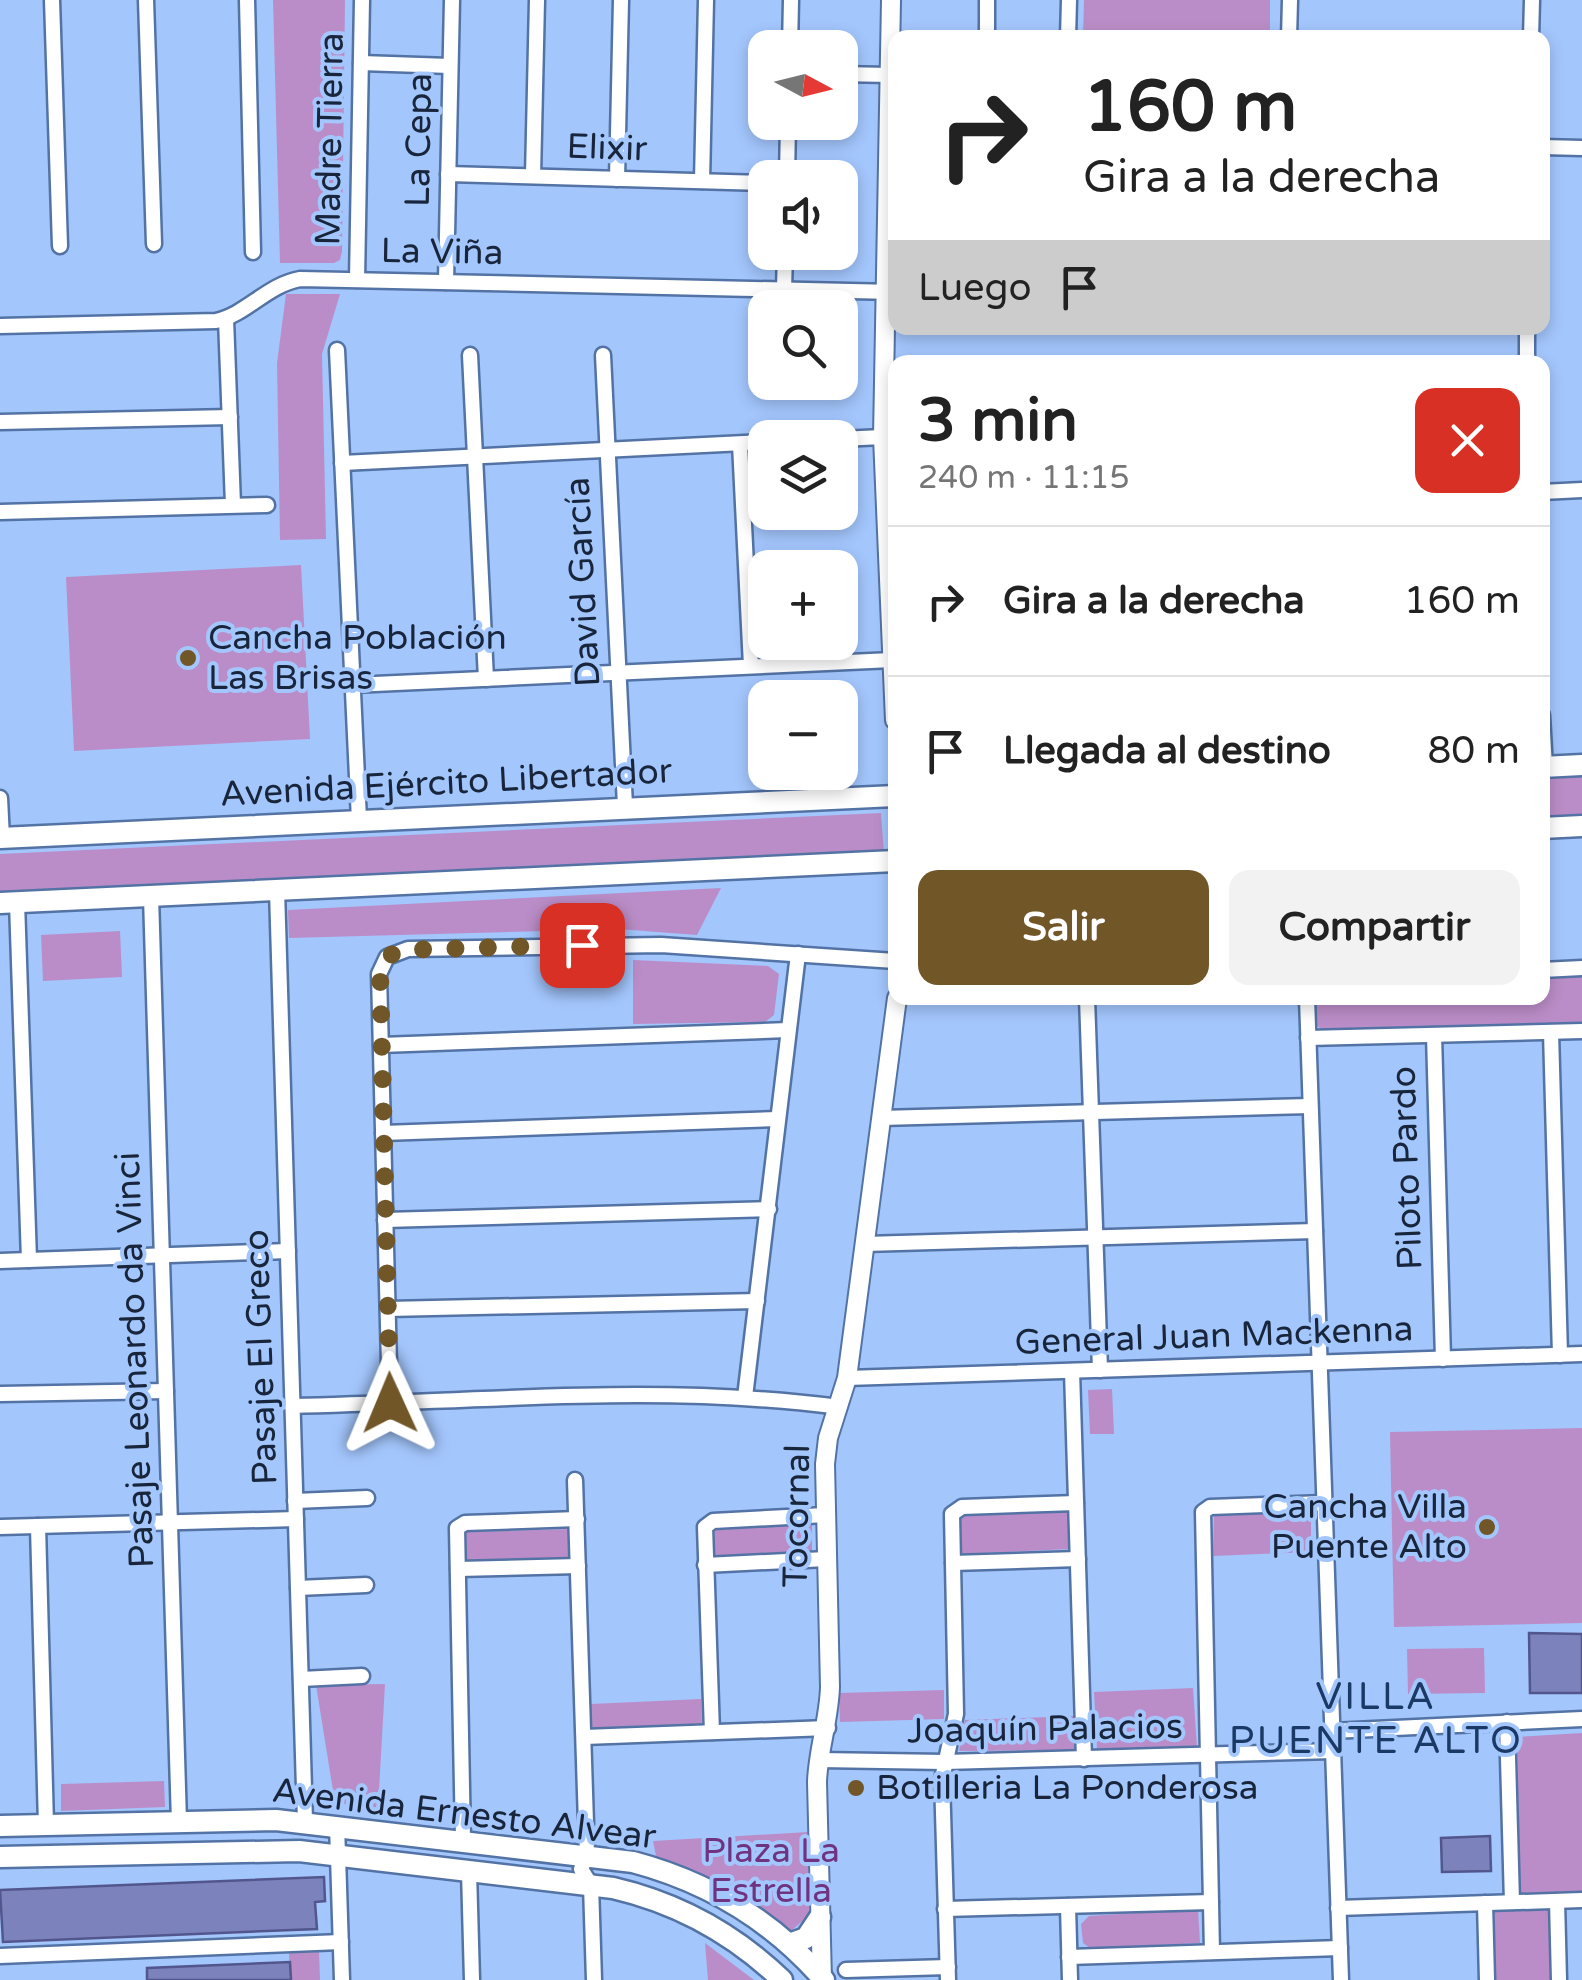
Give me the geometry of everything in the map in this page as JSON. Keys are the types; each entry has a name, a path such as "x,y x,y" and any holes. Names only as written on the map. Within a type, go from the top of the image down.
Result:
{"main road":[{"path":"1550,767 1582,765"},
{"name":"Avenida Ejército Libertador","path":"1,838 888,796"},
{"path":"1550,828 1582,826"},
{"path":"8,903 888,861"},
{"name":"Avenida Ernesto Alvear","path":"0,1826 305,1822 633,1862 682,1877 735,1904 789,1944 823,1979"},
{"name":"Avenida Ernesto Alvear","path":"0,1856 338,1854 591,1885 657,1900 703,1920 747,1949 782,1980"},
{"path":"789,1944 806,1938 820,1918"}],"street":[{"path":"52,0 60,246"},
{"path":"146,0 154,244"},
{"path":"247,0 253,252"},
{"name":"Madre Tierra","path":"357,280 362,0"},
{"name":"La Cepa","path":"446,282 452,0"},
{"path":"533,176 537,0"},
{"path":"617,179 621,0"},
{"path":"702,181 706,0"},
{"path":"790,30 791,0"},
{"path":"891,0 891,30"},
{"path":"986,30 987,0"},
{"path":"1068,30 1069,0"},
{"path":"1289,30 1290,0"},
{"path":"1531,30 1532,0"},
{"path":"361,63 450,66"},
{"path":"858,74 888,75"},
{"path":"1550,147 1582,148"},
{"name":"Elixir","path":"448,174 748,182"},
{"path":"784,290 785,270"},
{"name":"La Viña","path":"0,326 226,319 290,280 784,290"},
{"name":"La Viña","path":"858,291 888,292"},
{"path":"226,319 233,505"},
{"path":"888,333 883,437 888,458"},
{"path":"337,350 359,820"},
{"path":"470,355 486,679"},
{"name":"David García","path":"604,355 624,806"},
{"path":"0,422 230,417"},
{"path":"858,438 883,437"},
{"path":"342,463 748,443"},
{"path":"740,444 751,666"},
{"path":"1550,492 1582,490"},
{"path":"0,512 267,504"},
{"path":"353,685 888,660"},
{"path":"0,798 1,838"},
{"name":"Pasaje El Greco","path":"277,890 305,1822"},
{"name":"Pasaje Leonardo da Vinci","path":"151,896 179,1822"},
{"path":"8,903 29,1260"},
{"path":"390,1403 379,974 387,957 408,950 616,944 888,960"},
{"path":"746,1397 798,954"},
{"path":"1550,970 1582,968"},
{"name":"Tocornal","path":"823,1979 818,1760 828,1728 830,1687 826,1451 848,1378 895,1005"},
{"path":"1087,1005 1100,1370"},
{"path":"1307,1005 1341,1980"},
{"path":"381,1045 788,1030"},
{"path":"1308,1038 1582,1031"},
{"path":"1550,1032 1560,1355"},
{"name":"Piloto Pardo","path":"1434,1035 1443,1359"},
{"path":"881,1118 1310,1106"},
{"path":"383,1134 778,1119"},
{"path":"386,1220 769,1209"},
{"path":"865,1244 1315,1231"},
{"path":"0,1261 288,1252"},
{"path":"388,1309 757,1301"},
{"name":"General Juan Mackenna","path":"848,1378 1582,1354"},
{"path":"1072,1371 1084,1758"},
{"path":"0,1394 166,1391"},
{"path":"292,1406 630,1395 746,1397 840,1407"},
{"path":"575,1480 588,1856 581,1869 591,1885 594,1980"},
{"path":"296,1501 367,1498"},
{"path":"1212,1952 1204,1509 1324,1502"},
{"path":"846,1970 948,1974 942,1787 956,1714 954,1510 1076,1503"},
{"path":"712,1732 706,1524 825,1515"},
{"path":"0,1527 296,1519"},
{"path":"464,1840 459,1525 576,1519"},
{"path":"38,1526 46,1825"},
{"path":"705,1564 826,1559"},
{"path":"953,1563 1078,1559"},
{"path":"458,1569 578,1566"},
{"path":"298,1588 366,1586"},
{"path":"301,1679 362,1676"},
{"path":"1332,1730 1582,1719"},
{"path":"1507,1722 1512,1902"},
{"path":"584,1737 828,1728"},
{"name":"Joaquín Palacios","path":"818,1760 945,1762 1333,1751"},
{"path":"337,1826 342,1980"},
{"path":"469,1871 472,1980"},
{"path":"1338,1908 1582,1900"},
{"path":"1557,1901 1559,1980"},
{"path":"946,1909 1211,1902"},
{"path":"1485,1903 1488,1980"},
{"path":"1068,1906 1070,1980"},
{"path":"0,1956 341,1942"},
{"path":"1069,1957 1340,1948"}],"green space":[{"path":"273,0 345,0 342,251 340,260 334,263 280,263"},
{"path":"1084,0 1270,0 1270,30 1083,30"},
{"path":"286,294 340,294 322,354 326,539 280,540 277,363"},
{"name":"Cancha Población Las Brisas","path":"301,565 310,739 74,751 66,577"},
{"path":"1582,774 1582,819 1550,821 1550,776"},
{"path":"881,813 884,854 0,893 0,854"},
{"path":"721,888 697,935 618,929 289,938 288,910"},
{"path":"120,931 122,977 43,981 41,935"},
{"path":"633,960 768,966 779,974 774,1015 765,1022 633,1024"},
{"path":"1582,974 1582,1023 1323,1032 1316,1024 1316,1005 1550,1005 1550,976"},
{"path":"1112,1389 1114,1434 1090,1434 1088,1390"},
{"name":"Cancha Villa Puente Alto","path":"1582,1428 1582,1623 1394,1627 1390,1432"},
{"path":"1311,1510 1311,1552 1213,1556 1214,1513"},
{"path":"1070,1511 1069,1549 962,1554 961,1513"},
{"path":"812,1524 812,1552 715,1557 714,1529"},
{"path":"570,1529 570,1561 470,1563 464,1558 464,1532"},
{"path":"1484,1648 1485,1693 1408,1694 1407,1649"},
{"path":"385,1684 378,1808 335,1803 316,1685"},
{"path":"1193,1688 1197,1748 1097,1749 1094,1692"},
{"path":"944,1690 944,1719 840,1722 839,1693"},
{"path":"701,1699 702,1726 592,1730 591,1704"},
{"path":"1074,1716 1074,1750 959,1751 965,1720"},
{"path":"1582,1733 1582,1894 1551,1896 1554,1980 1490,1980 1488,1912 1520,1910 1517,1737"},
{"path":"164,1781 165,1807 61,1811 61,1784"},
{"name":"Plaza La Estrella","path":"808,1832 809,1915 790,1932 729,1891 657,1861 653,1841"},
{"path":"1198,1909 1200,1943 1090,1948 1083,1943 1081,1924 1089,1916"},
{"path":"705,1943 754,1980 708,1980"},
{"path":"319,1952 320,1980 290,1980 289,1953"}],"building":[{"path":"1529,1633 1582,1634 1582,1693 1530,1693"},
{"path":"1490,1836 1491,1871 1442,1872 1441,1838"},
{"path":"324,1877 325,1901 315,1902 317,1929 3,1942 0,1890"},
{"path":"290,1962 291,1980 147,1980 147,1968"}],"place":[{"name":"Cancha Población Las Brisas","path":"188,658"},
{"name":"Cancha Villa Puente Alto","path":"1487,1527"},
{"name":"Botilleria La Ponderosa","path":"856,1788"}],"district":[{"name":"VILLA PUENTE ALTO","path":"1376,1719"}],"route":[{"path":"390,1403 380,968 387,957 400,950 582,945"}]}
